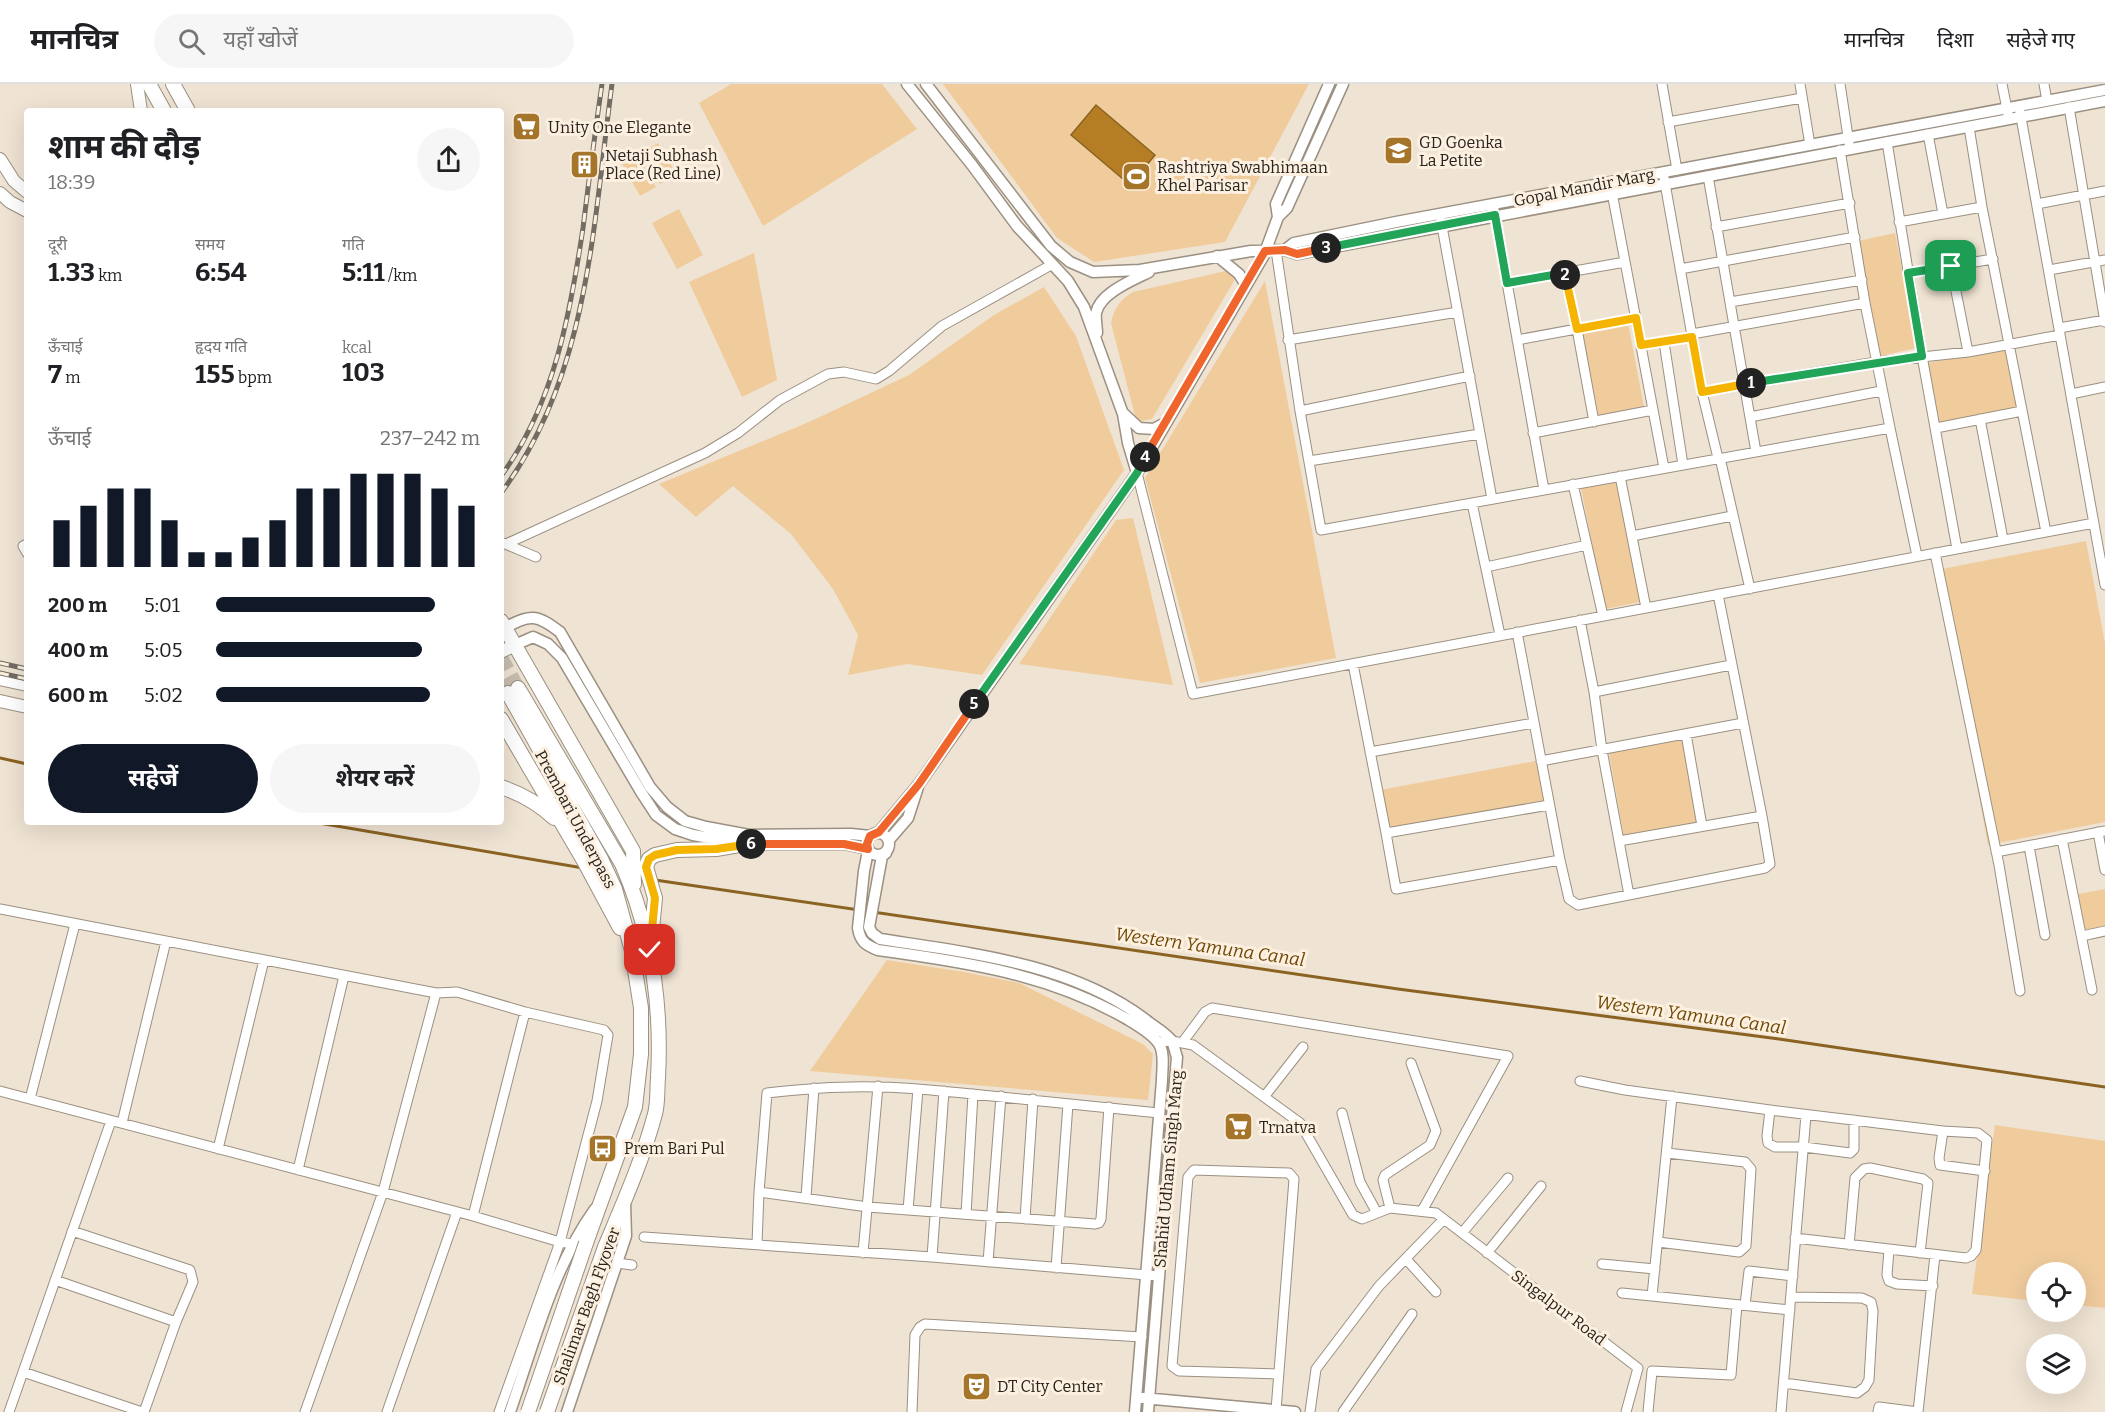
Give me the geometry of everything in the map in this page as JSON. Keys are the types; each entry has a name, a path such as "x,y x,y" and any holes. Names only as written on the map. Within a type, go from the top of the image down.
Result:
{"main road":[{"path":"173,84 186,108"},
{"path":"141,87 141,108"},
{"path":"141,87 161,108"},
{"path":"0,159 14,181 24,189"},
{"path":"0,193 24,209"},
{"path":"504,629 633,851 633,865 655,898 650,950"},
{"path":"504,650 515,645"},
{"path":"0,679 24,684"},
{"name":"Prembari Underpass","path":"608,891 601,859 513,690 633,865 634,892 650,950"},
{"path":"0,701 24,706"},
{"path":"504,724 584,861 608,891"},
{"path":"504,788 536,802 564,828"},
{"path":"633,865 655,855 677,850 716,849 745,844"},
{"name":"Shalimar Bagh Flyover","path":"528,1412 579,1243 602,1199 635,1107 641,1054 641,1008 632,951 608,891"},
{"name":"Shalimar Bagh Flyover","path":"547,1412 656,1112 659,1030 650,950"}],"street":[{"path":"907,84 1017,226 1068,281 1084,307 1123,414 1128,443 1193,694 2094,523"},
{"path":"926,84 1051,246 1070,262 1092,272 1140,270 1217,256 1275,250"},
{"path":"1329,84 1276,204 1278,217 1275,250 1321,530 1890,428"},
{"path":"1278,217 1287,208 1343,84"},
{"path":"1662,84 1677,170"},
{"path":"1800,84 1810,145"},
{"path":"1840,84 1850,203 1865,303 1881,392 1917,556"},
{"path":"2002,84 2008,114"},
{"path":"2044,84 2047,101"},
{"name":"Gopal Mandir Marg","path":"1275,250 1297,254 1442,225 1494,210 1611,187 1664,178 1708,176 2008,114 2047,101 2105,90"},
{"path":"1668,122 1802,98"},
{"name":"Gopal Mandir Marg","path":"2020,111 2069,107 2105,100"},
{"path":"1702,392 1876,362 1968,352 2105,320 2069,107"},
{"path":"2020,111 2105,582"},
{"name":"Gopal Mandir Marg","path":"1664,178 1677,170 1810,145 1846,146 1887,142 1969,127 2008,114"},
{"path":"1969,127 1982,207 2046,532"},
{"path":"1928,134 1943,214"},
{"path":"1887,142 1957,549"},
{"path":"972,165 982,157"},
{"path":"1708,176 1756,452"},
{"path":"1664,178 1702,392 1750,589"},
{"path":"1611,187 1664,468"},
{"path":"2037,204 2105,191"},
{"path":"1716,227 1850,203"},
{"path":"1899,222 1982,207"},
{"path":"1494,210 1544,490"},
{"name":"Gopal Mandir Marg","path":"1275,250 1293,243 1440,214 1494,210"},
{"path":"1440,214 1492,499"},
{"path":"1680,269 1856,237"},
{"path":"1275,250 1246,285 1137,473 919,784 867,844 861,895 864,927 862,941 878,950 969,963 1076,992 1133,1023 1159,1042 1193,1045 1300,1123 1353,1215 1362,1219 1390,1208 1436,1213 1444,1219 1379,1286 1316,1369 1310,1412"},
{"path":"1217,256 1239,274 1246,285"},
{"path":"1908,273 1993,259"},
{"path":"2049,270 2105,260"},
{"path":"1507,283 1625,262"},
{"path":"504,543 705,453 738,433 780,400 828,375 844,372 876,380 942,326 1051,264"},
{"path":"1951,266 1968,352"},
{"path":"1097,345 1096,312 1107,297 1120,286 1158,267"},
{"path":"1564,273 1594,422"},
{"path":"1730,302 1862,280"},
{"path":"1641,345 1865,303"},
{"path":"1288,340 1458,312"},
{"path":"1517,340 1636,318"},
{"path":"1664,342 1683,465"},
{"path":"1300,411 1470,376"},
{"path":"2071,394 2105,387"},
{"path":"1750,417 1881,392"},
{"path":"1533,433 1653,410"},
{"path":"1936,428 2022,411"},
{"path":"1123,414 1139,428 1154,429 1167,422"},
{"path":"1980,419 2003,539"},
{"path":"1309,461 1480,434"},
{"path":"1620,476 1646,608"},
{"path":"1574,484 1603,616"},
{"path":"1472,503 1500,635"},
{"path":"1632,536 1732,516"},
{"path":"504,543 536,557"},
{"path":"1486,567 1587,545"},
{"path":"1935,553 1996,852 2020,991"},
{"path":"1517,632 1560,860 1569,898 1578,905 1768,867 1770,863 1718,594"},
{"path":"504,625 530,617 543,619 560,632 650,787 667,807 685,821 749,835 885,835 890,845 882,856 875,900 864,927"},
{"path":"1580,620 1629,895"},
{"path":"515,645 533,637 548,644 562,658 656,815 675,829 693,835 745,844 844,844 868,850 873,855 880,856 886,853"},
{"path":"1353,664 1396,889 1560,860"},
{"path":"1594,692 1731,665"},
{"path":"1370,752 1534,723"},
{"path":"1541,761 1743,723"},
{"path":"1686,734 1702,826"},
{"path":"889,840 908,818 919,784"},
{"path":"1386,833 1549,805"},
{"path":"1619,841 1762,816"},
{"path":"1996,852 2102,832 2105,870"},
{"path":"2062,839 2092,990"},
{"path":"2029,846 2045,935"},
{"path":"0,909 436,993 457,992 525,1012 604,1030 608,1035 597,1101 560,1242 499,1412"},
{"path":"30,1099 75,924"},
{"path":"864,927 880,939 970,953 1039,969 1073,981 1136,1013 1177,1042"},
{"path":"2082,936 2105,930"},
{"path":"122,1123 166,941"},
{"path":"218,1149 264,960"},
{"path":"298,1170 344,976"},
{"path":"305,1412 383,1192 436,993"},
{"path":"1177,1042 1205,1012 1212,1008 1508,1056 1422,1212"},
{"path":"473,1216 525,1012"},
{"name":"Shahid Udham Singh Marg","path":"1137,1412 1159,1113 1162,1050 1159,1042"},
{"name":"Shahid Udham Singh Marg","path":"1148,1412 1177,1042"},
{"path":"1264,1097 1303,1047"},
{"path":"1390,1208 1383,1180 1385,1174 1430,1145 1436,1131 1411,1062"},
{"path":"1581,1081 1625,1090 1806,1115 1978,1133 1987,1140 1976,1250 1971,1256 1966,1258 1935,1255 1795,1238"},
{"path":"757,1244 767,1092 878,1086 1033,1099 1159,1113"},
{"path":"863,1253 878,1086"},
{"path":"806,1197 814,1088"},
{"path":"908,1210 918,1089"},
{"path":"0,1091 473,1216 560,1242 579,1243"},
{"path":"932,1257 944,1091"},
{"path":"966,1214 973,1094"},
{"path":"988,1262 1001,1096"},
{"path":"1652,1296 1672,1096"},
{"path":"1025,1218 1033,1099"},
{"path":"1056,1268 1068,1104"},
{"path":"759,1191 868,1207 1095,1224 1101,1220 1109,1107"},
{"path":"1770,1110 1767,1136 1768,1143 1775,1147 1850,1154 1854,1149 1854,1120"},
{"path":"1342,1113 1360,1182 1377,1213"},
{"path":"1781,1412 1806,1115"},
{"path":"9,1412 111,1120"},
{"path":"1943,1131 1940,1165 1985,1171"},
{"path":"1658,1242 1738,1252 1746,1246 1751,1169 1749,1165 1745,1162 1667,1153"},
{"path":"1849,1245 1855,1178 1864,1169 1870,1168 1923,1179 1928,1183 1920,1253"},
{"path":"1276,1410 1294,1179 1289,1173 1194,1170 1188,1177 1172,1366 1179,1371 1278,1374"},
{"path":"1462,1233 1508,1178"},
{"path":"1487,1253 1541,1186"},
{"path":"567,1412 626,1236 625,1200"},
{"path":"387,1412 457,1212"},
{"name":"Singalpur Road","path":"1444,1219 1638,1368 1626,1412"},
{"path":"23,1372 143,1412 193,1282 190,1269 72,1232"},
{"path":"644,1237 932,1257 1159,1276"},
{"path":"510,1412 558,1274 579,1243"},
{"path":"1889,1250 1887,1275 1889,1281 1897,1284 1933,1286"},
{"path":"1878,1412 1879,1407 1918,1412 1935,1255"},
{"path":"1406,1259 1436,1292"},
{"path":"617,1263 632,1265"},
{"path":"1602,1264 1655,1269"},
{"path":"1647,1412 1652,1371 1731,1375 1741,1305 1749,1271 1793,1276"},
{"path":"56,1280 176,1322"},
{"path":"1622,1293 1790,1310"},
{"path":"1784,1383 1857,1393 1865,1387 1869,1380 1873,1311 1871,1302 1863,1298 1791,1297"},
{"path":"1343,1412 1412,1314"},
{"path":"912,1412 915,1335 925,1324 1142,1337"},
{"path":"1137,1397 1295,1412"}],"shaded area":[{"path":"731,84 882,84 917,129 763,226 699,103"},
{"name":"Rashtriya Swabhimaan Khel Parisar","path":"943,84 1309,84 1225,242 1094,262 1057,238"},
{"path":"1096,105 1155,155 1130,185 1071,135"},
{"path":"658,143 677,175 660,184 642,153"},
{"path":"638,155 656,187 640,196 622,164"},
{"path":"679,209 703,255 677,269 652,223"},
{"path":"1895,233 1917,348 1880,356 1858,241"},
{"path":"754,253 777,380 742,397 689,282"},
{"path":"1230,270 1236,275 1233,283 1152,419 1141,421 1135,416 1111,323 1116,309 1124,298 1133,292"},
{"path":"1265,281 1336,658 1200,683 1145,478"},
{"path":"1044,287 1076,336 1124,470 982,675 907,664 848,675 858,635 833,589 791,534 733,486 696,517 659,484 809,422 909,375 994,315"},
{"path":"1628,323 1644,407 1599,417 1582,333"},
{"path":"2006,348 2017,409 1940,424 1928,363"},
{"path":"1617,481 1640,602 1605,609 1581,488"},
{"path":"1133,518 1173,685 1019,664 1116,520"},
{"path":"2086,541 2105,643 2105,822 1988,845 1937,570"},
{"path":"1682,740 1697,823 1624,837 1609,753"},
{"path":"1536,761 1544,801 1388,831 1380,790"},
{"path":"2105,889 2105,926 2085,930 2078,894"},
{"path":"887,960 1019,983 1143,1044 1153,1054 1148,1100 810,1071"},
{"path":"1995,1125 2105,1141 2105,1308 2086,1306 2086,1262 2026,1262 2026,1300 1972,1294"}],"waterway":[{"name":"Western Yamuna Canal","path":"0,758 24,763"},
{"name":"Western Yamuna Canal","path":"331,825 583,868"},
{"name":"Western Yamuna Canal","path":"655,880 1398,989 1779,1039 2105,1087"}],"tunnel":[{"path":"504,662 518,688"},
{"path":"504,686 508,693"}],"railway":[{"path":"504,471 534,419 557,358 572,293 583,228 602,84"},
{"path":"504,488 530,447 553,399 570,349 592,244 612,84"},
{"path":"0,663 24,668"},
{"path":"0,673 24,678"}],"place":[{"name":"Unity One Elegante","path":"527,127"},
{"name":"GD Goenka La Petite","path":"1398,151"},
{"name":"Netaji Subhash Place (Red Line)","path":"584,164"},
{"name":"Rashtriya Swabhimaan Khel Parisar","path":"1136,176"},
{"name":"Trnatva","path":"1238,1127"},
{"name":"Prem Bari Pul","path":"603,1148"},
{"name":"DT City Center","path":"976,1386"}],"route":[{"path":"650,950 655,898 646,867 649,859 655,855 677,850 716,849 745,844 844,844 868,849 870,836 879,832 919,784 1137,473 1265,251 1285,250 1297,254 1495,215 1507,283 1564,273 1577,329 1636,318 1641,345 1692,337 1702,392 1922,356 1908,273 1951,266"}]}
